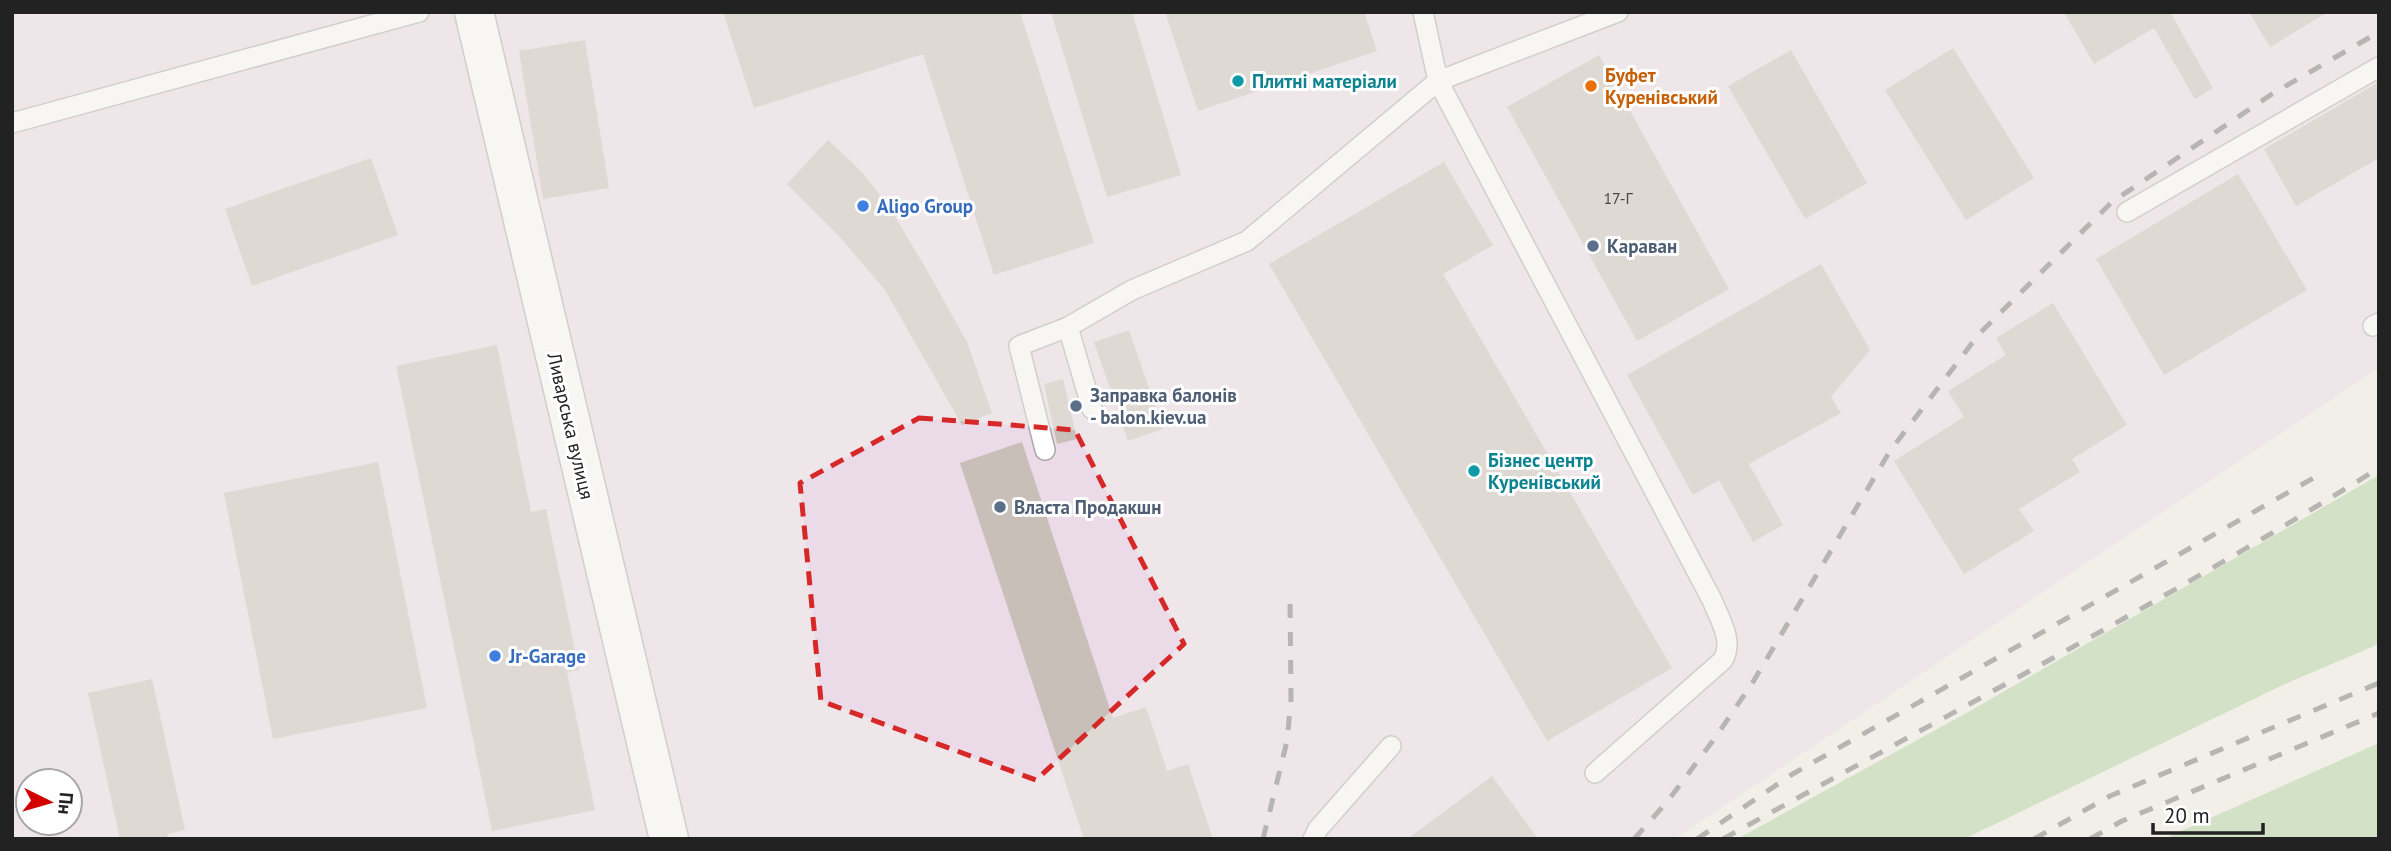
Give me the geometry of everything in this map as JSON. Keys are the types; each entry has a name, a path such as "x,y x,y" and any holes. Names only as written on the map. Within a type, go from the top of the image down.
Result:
{"street":[{"name":"Ливарська вулиця","path":"474,12 669,839"}],"lane":[{"path":"12,123 419,12"},
{"path":"1423,12 1438,81 1712,600 1727,636 1728,651 1717,667 1595,773"},
{"path":"1045,450 1019,346 1068,327 1132,290 1247,241 1438,81 1619,12"},
{"path":"2127,212 2379,67"},
{"path":"1068,327 1092,409"},
{"path":"1313,839 1318,829 1391,747"}],"highlighted area":[{"path":"919,418 1075,430 1184,644 1036,780 821,701 800,483"}],"shaded area":[{"path":"12,12 2379,12 2379,368 1674,839 12,839"}],"green space":[{"path":"2379,475 2379,644 2285,684 1964,839 1737,839 1970,711"},
{"path":"2379,743 2379,839 2163,839"}],"building":[{"path":"723,12 1020,12 1094,243 994,275 923,54 754,108"},
{"path":"1051,12 1132,12 1181,175 1107,197"},
{"name":"Плитні матеріали","path":"1165,12 1364,12 1377,51 1198,111"},
{"path":"2064,12 2170,12 2213,88 2195,99 2154,28 2094,64"},
{"path":"2249,12 2328,12 2270,47"},
{"path":"585,40 609,188 543,199 519,51"},
{"path":"1953,48 2034,178 1966,220 1885,90"},
{"path":"1791,50 1867,183 1805,219 1728,86"},
{"path":"1599,55 1729,289 1637,341 1507,107"},
{"path":"2379,82 2379,158 2296,206 2264,149"},
{"path":"828,140 863,173 891,210 967,342 992,413 962,425 885,290 839,236 787,184"},
{"path":"371,158 398,235 252,286 225,209"},
{"name":"Бізнес центр Куренівський","path":"1444,162 1493,245 1443,274 1672,668 1547,741 1269,264"},
{"path":"2238,174 2307,290 2164,375 2096,259"},
{"path":"1821,264 1870,350 1831,397 1841,413 1749,464 1783,525 1753,542 1719,480 1693,495 1627,375"},
{"path":"2053,303 2127,425 2072,459 2080,472 2019,509 2034,531 1964,574 1894,461 1964,417 1948,391 2006,355 1996,338"},
{"path":"1129,330 1163,429 1128,441 1094,342"},
{"path":"497,345 531,512 546,509 579,670 567,672 595,810 492,831 396,366"},
{"path":"1063,379 1077,439 1057,444 1044,384"},
{"path":"1022,442 1113,718 1146,707 1167,771 1188,764 1213,839 1084,839 960,463"},
{"path":"378,462 427,708 273,739 224,493"},
{"path":"152,679 185,830 167,834 168,839 120,839 88,693"},
{"path":"1492,776 1538,839 1410,837"}],"railway":[{"path":"1634,839 1667,802 1715,738 1753,682 1890,451 1979,334 2112,202 2272,94 2379,32"},
{"path":"1723,839 2136,612 2379,468"},
{"path":"1697,839 1791,775 2317,476"},
{"path":"1263,839 1287,741 1291,699 1290,600"},
{"path":"2034,839 2110,796 2379,683"},
{"path":"2090,839 2122,821 2379,713"}],"place":[{"name":"Плитні матеріали","path":"1238,81"},
{"name":"Буфет Куренівський","path":"1591,86"},
{"name":"Aligo Group","path":"863,206"},
{"name":"Караван","path":"1593,246"},
{"name":"Заправка балонів - balon.kiev.ua","path":"1076,406"},
{"name":"Бізнес центр Куренівський","path":"1474,471"},
{"name":"Власта Продакшн","path":"1000,507"},
{"name":"Jr-Garage","path":"495,656"}]}
